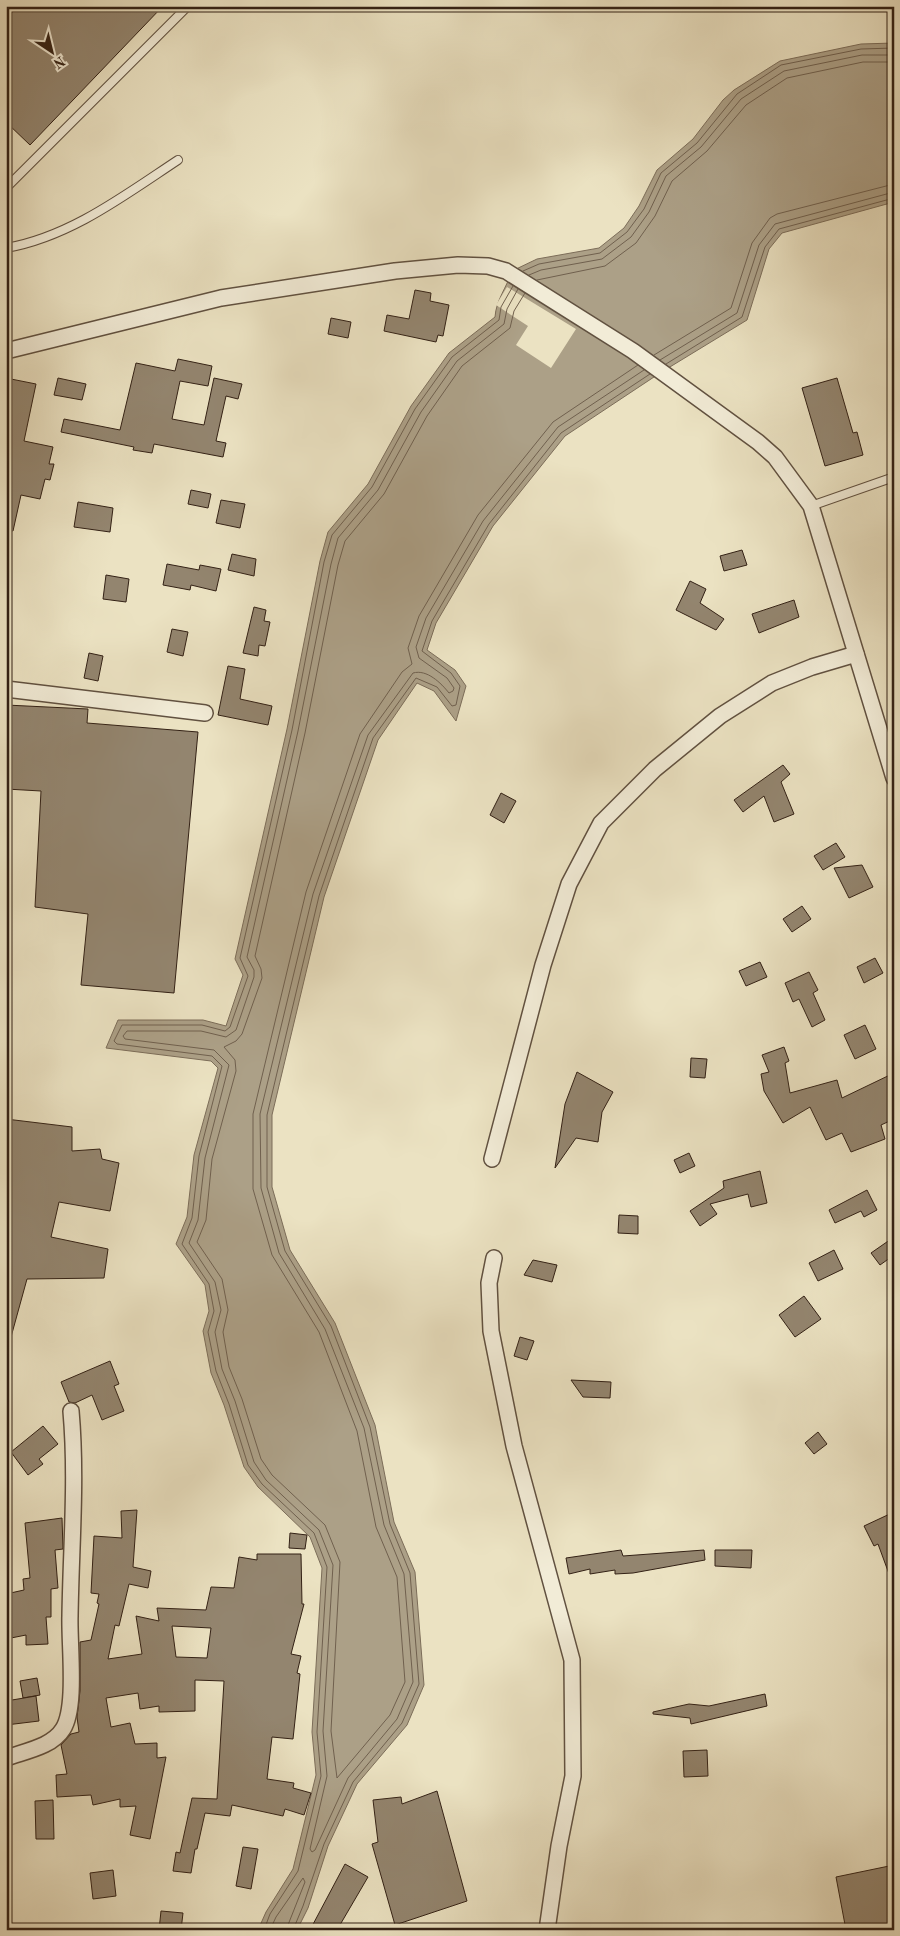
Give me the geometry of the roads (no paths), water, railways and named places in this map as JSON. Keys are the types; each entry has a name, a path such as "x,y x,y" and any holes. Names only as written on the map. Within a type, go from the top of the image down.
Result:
{"street":[{"path":"6,351 221,298 431,267 472,264 506,271 633,351 758,442 774,457 810,506 894,778"},
{"path":"492,1159 546,956 570,884 601,823 655,769 720,716 772,683 812,667 856,654"},
{"path":"6,689 205,713"},
{"path":"494,1258 489,1283 491,1331 514,1446 572,1660 573,1776 559,1846 547,1930"},
{"path":"6,1758 48,1743 57,1737 67,1720 70,1705 70,1618 75,1475 71,1411"}],"lane":[{"path":"6,188 188,6"},
{"path":"6,248 46,238 83,220 178,160"},
{"path":"810,506 894,477"}],"water":[{"path":"894,43 894,202 782,233 769,249 747,320 660,373 565,436 493,526 436,623 427,650 455,670 466,686 456,721 434,691 417,683 378,740 324,897 272,1115 272,1187 290,1250 335,1323 375,1425 394,1522 415,1572 424,1685 407,1725 357,1784 328,1846 308,1908 297,1930 258,1930 266,1912 293,1869 316,1775 312,1732 322,1568 310,1537 258,1487 244,1467 224,1405 211,1373 203,1331 209,1311 205,1285 176,1244 187,1217 194,1155 218,1068 211,1061 106,1048 118,1020 203,1020 226,1026 243,975 235,959 287,729 320,561 328,532 368,484 411,406 449,353 495,317 497,305 512,271 537,259 599,248 624,228 639,206 657,170 693,139 723,100 734,90 780,61 861,44"}]}
